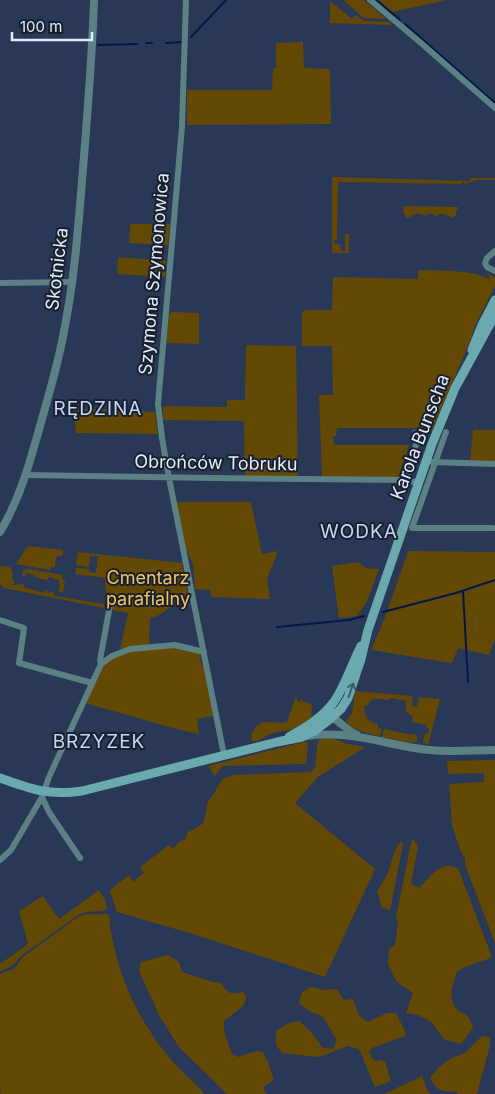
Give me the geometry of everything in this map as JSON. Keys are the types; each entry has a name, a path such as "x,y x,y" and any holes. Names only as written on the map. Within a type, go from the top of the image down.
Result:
{"main road":[{"name":"Karola Bunscha","path":"465,369 478,333 495,300"},
{"name":"Karola Bunscha","path":"302,737 313,732 329,717 333,703 368,630 418,483 430,462 455,388 495,315"},
{"path":"285,740 329,717"},
{"path":"0,778 42,794 66,793 87,790 302,737"}],"street":[{"name":"Skotnicka","path":"0,532 26,475 60,350 73,282 89,100 94,0"},
{"name":"Szymona Szymonowica","path":"186,0 182,127 158,404 169,478 224,756"},
{"path":"370,0 495,108"},
{"path":"495,251 488,257 485,263 487,268 495,271"},
{"path":"0,282 73,282"},
{"path":"446,432 430,462 412,528 493,528"},
{"path":"406,480 419,434 415,433"},
{"path":"430,462 495,464"},
{"name":"Obrońców Tobruku","path":"26,475 406,480 418,483"},
{"path":"101,664 100,660 110,605"},
{"path":"0,620 24,628 19,663 92,683"},
{"path":"0,860 11,850 42,794 67,735 101,664 112,656 130,648 175,645 204,652"},
{"path":"329,717 333,727 343,734"},
{"path":"329,717 346,729 364,737"},
{"path":"302,737 343,734 429,750 495,750"},
{"path":"42,794 49,812 80,858"}],"green space":[{"path":"344,0 364,0 386,19 364,18"},
{"path":"379,0 447,0 393,12"},
{"path":"330,1 352,19 356,15 364,21 389,22 393,25 330,23"},
{"path":"303,42 304,68 330,69 331,124 187,125 187,90 272,90 273,68 276,68 276,43"},
{"path":"332,177 470,181 470,178 495,178 495,180 476,180 465,184 464,182 461,184 338,182 337,240 334,240 334,243 340,245 341,251 345,251 345,234 349,234 349,253 332,253"},
{"path":"403,206 458,207 453,218 443,214 436,216 430,213 425,216 419,213 405,218 407,215 404,215"},
{"path":"130,224 170,224 168,245 129,243"},
{"path":"118,257 166,261 165,277 117,274"},
{"path":"418,270 466,272 483,276 490,280 488,273 495,277 495,286 475,326 431,432 415,428 337,428 336,436 333,436 334,445 409,445 398,479 322,478 319,395 333,395 332,346 302,346 302,314 305,310 332,310 333,277 418,279"},
{"path":"172,312 199,313 199,344 166,343 169,315"},
{"path":"246,345 296,346 298,477 245,476 244,421 163,420 163,406 227,407 227,400 245,400"},
{"path":"73,408 155,412 158,434 76,433"},
{"path":"473,430 495,430 495,462 470,462"},
{"path":"176,502 251,502 262,554 278,551 267,580 270,599 212,597 210,590 195,589 193,564 186,549"},
{"path":"28,546 63,550 63,555 56,557 55,567 51,567 50,570 16,564"},
{"path":"408,551 495,552 495,639 489,655 458,648 452,663 371,650 385,618"},
{"name":"Cmentarz parafialny","path":"78,552 182,563 188,596 154,618 150,617 149,645 120,650 128,613 112,610 113,600 106,599 105,578 75,574 76,568 89,569 89,572 96,573 98,556 90,556 89,567 76,565"},
{"path":"359,562 365,567 379,569 367,601 357,616 339,618 332,566"},
{"path":"0,566 10,567 15,584 12,585 24,584 23,587 44,593 46,590 49,593 53,591 55,596 104,604 104,608 4,588 0,584"},
{"path":"28,569 63,575 62,578 65,582 63,593 59,592 59,580 61,580 56,579 55,580 50,577 47,580 26,573 25,577 22,576 23,570"},
{"path":"173,647 200,654 201,664 205,667 213,716 197,719 199,734 85,703 104,664 115,657 131,651"},
{"path":"355,691 413,696 412,706 417,707 419,697 440,699 428,745 423,742 425,733 428,734 429,728 426,728 426,725 412,722 413,716 406,712 406,701 391,698 388,700 376,699 367,706 364,706 367,718 371,722 378,724 378,728 382,729 380,736 362,732 353,727 346,721 352,713"},
{"path":"296,696 298,702 301,700 312,705 311,718 294,729 269,734 258,741 252,741 251,734 258,725 266,722 287,722"},
{"path":"384,729 413,735 414,733 417,736 417,741 413,743 382,737"},
{"path":"329,738 365,747 318,777 295,803 375,869 325,977 193,934 117,912 110,892 111,889 129,875 133,882 144,873 140,867 169,845 173,849 180,841 185,840 187,833 201,825 204,821 208,802 223,779 233,775 311,772 315,767 318,741"},
{"path":"308,742 306,764 222,766 215,776 208,766"},
{"path":"495,760 495,943 465,865 465,859 452,824 449,784 484,782 484,773 448,774 447,761"},
{"path":"412,838 418,846 411,884 419,888 431,875 441,868 452,866 458,868 492,957 461,969 455,976 452,989 453,1003 469,1019 473,1028 461,1044 445,1040 431,1022 418,1015 406,1013 413,993 397,982 388,964 389,949 395,945 398,924 396,917"},
{"path":"401,841 403,845 390,910 382,908 377,892 388,873 395,850"},
{"path":"99,890 107,908 104,911 86,912 78,915 21,956 7,969 0,971 0,964 28,944 19,911 43,896 59,919"},
{"path":"86,914 108,914 121,973 145,1024 168,1056 205,1094 0,1094 0,974 14,969 23,957 78,917"},
{"path":"168,955 179,962 182,972 221,983 230,992 243,992 247,996 243,1006 224,1021 224,1031 232,1054 238,1057 257,1051 263,1052 274,1080 263,1087 267,1094 227,1094 179,1047 159,1015 139,971 141,962"},
{"path":"310,987 324,990 337,989 344,1000 353,999 359,1016 368,1022 387,1013 396,1013 405,1031 405,1036 372,1048 369,1052 375,1061 385,1062 391,1081 375,1087 359,1049 348,1046 319,1057 282,1053 276,1045 276,1031 289,1023 299,1021 311,1032 323,1048 333,1049 337,1040 322,1016 311,1012 299,1003 302,992"},
{"path":"482,1036 490,1037 490,1045 477,1094 458,1094 457,1092 444,1091 435,1086 430,1078 438,1068 450,1059 466,1052"},
{"path":"422,1076 427,1090 431,1094 384,1094"}],"waterway":[{"path":"191,37 226,0"},
{"path":"376,0 400,20"},
{"path":"405,24 495,103"},
{"path":"166,43 182,42"},
{"path":"146,43 152,43"},
{"path":"98,45 137,44"},
{"path":"383,612 456,593 495,580"},
{"path":"463,591 468,682"},
{"path":"277,627 349,620 364,616"}],"district":[{"name":"RĘDZINA","path":"98,408"},
{"name":"WODKA","path":"359,531"},
{"name":"BRZYZEK","path":"99,741"}]}
